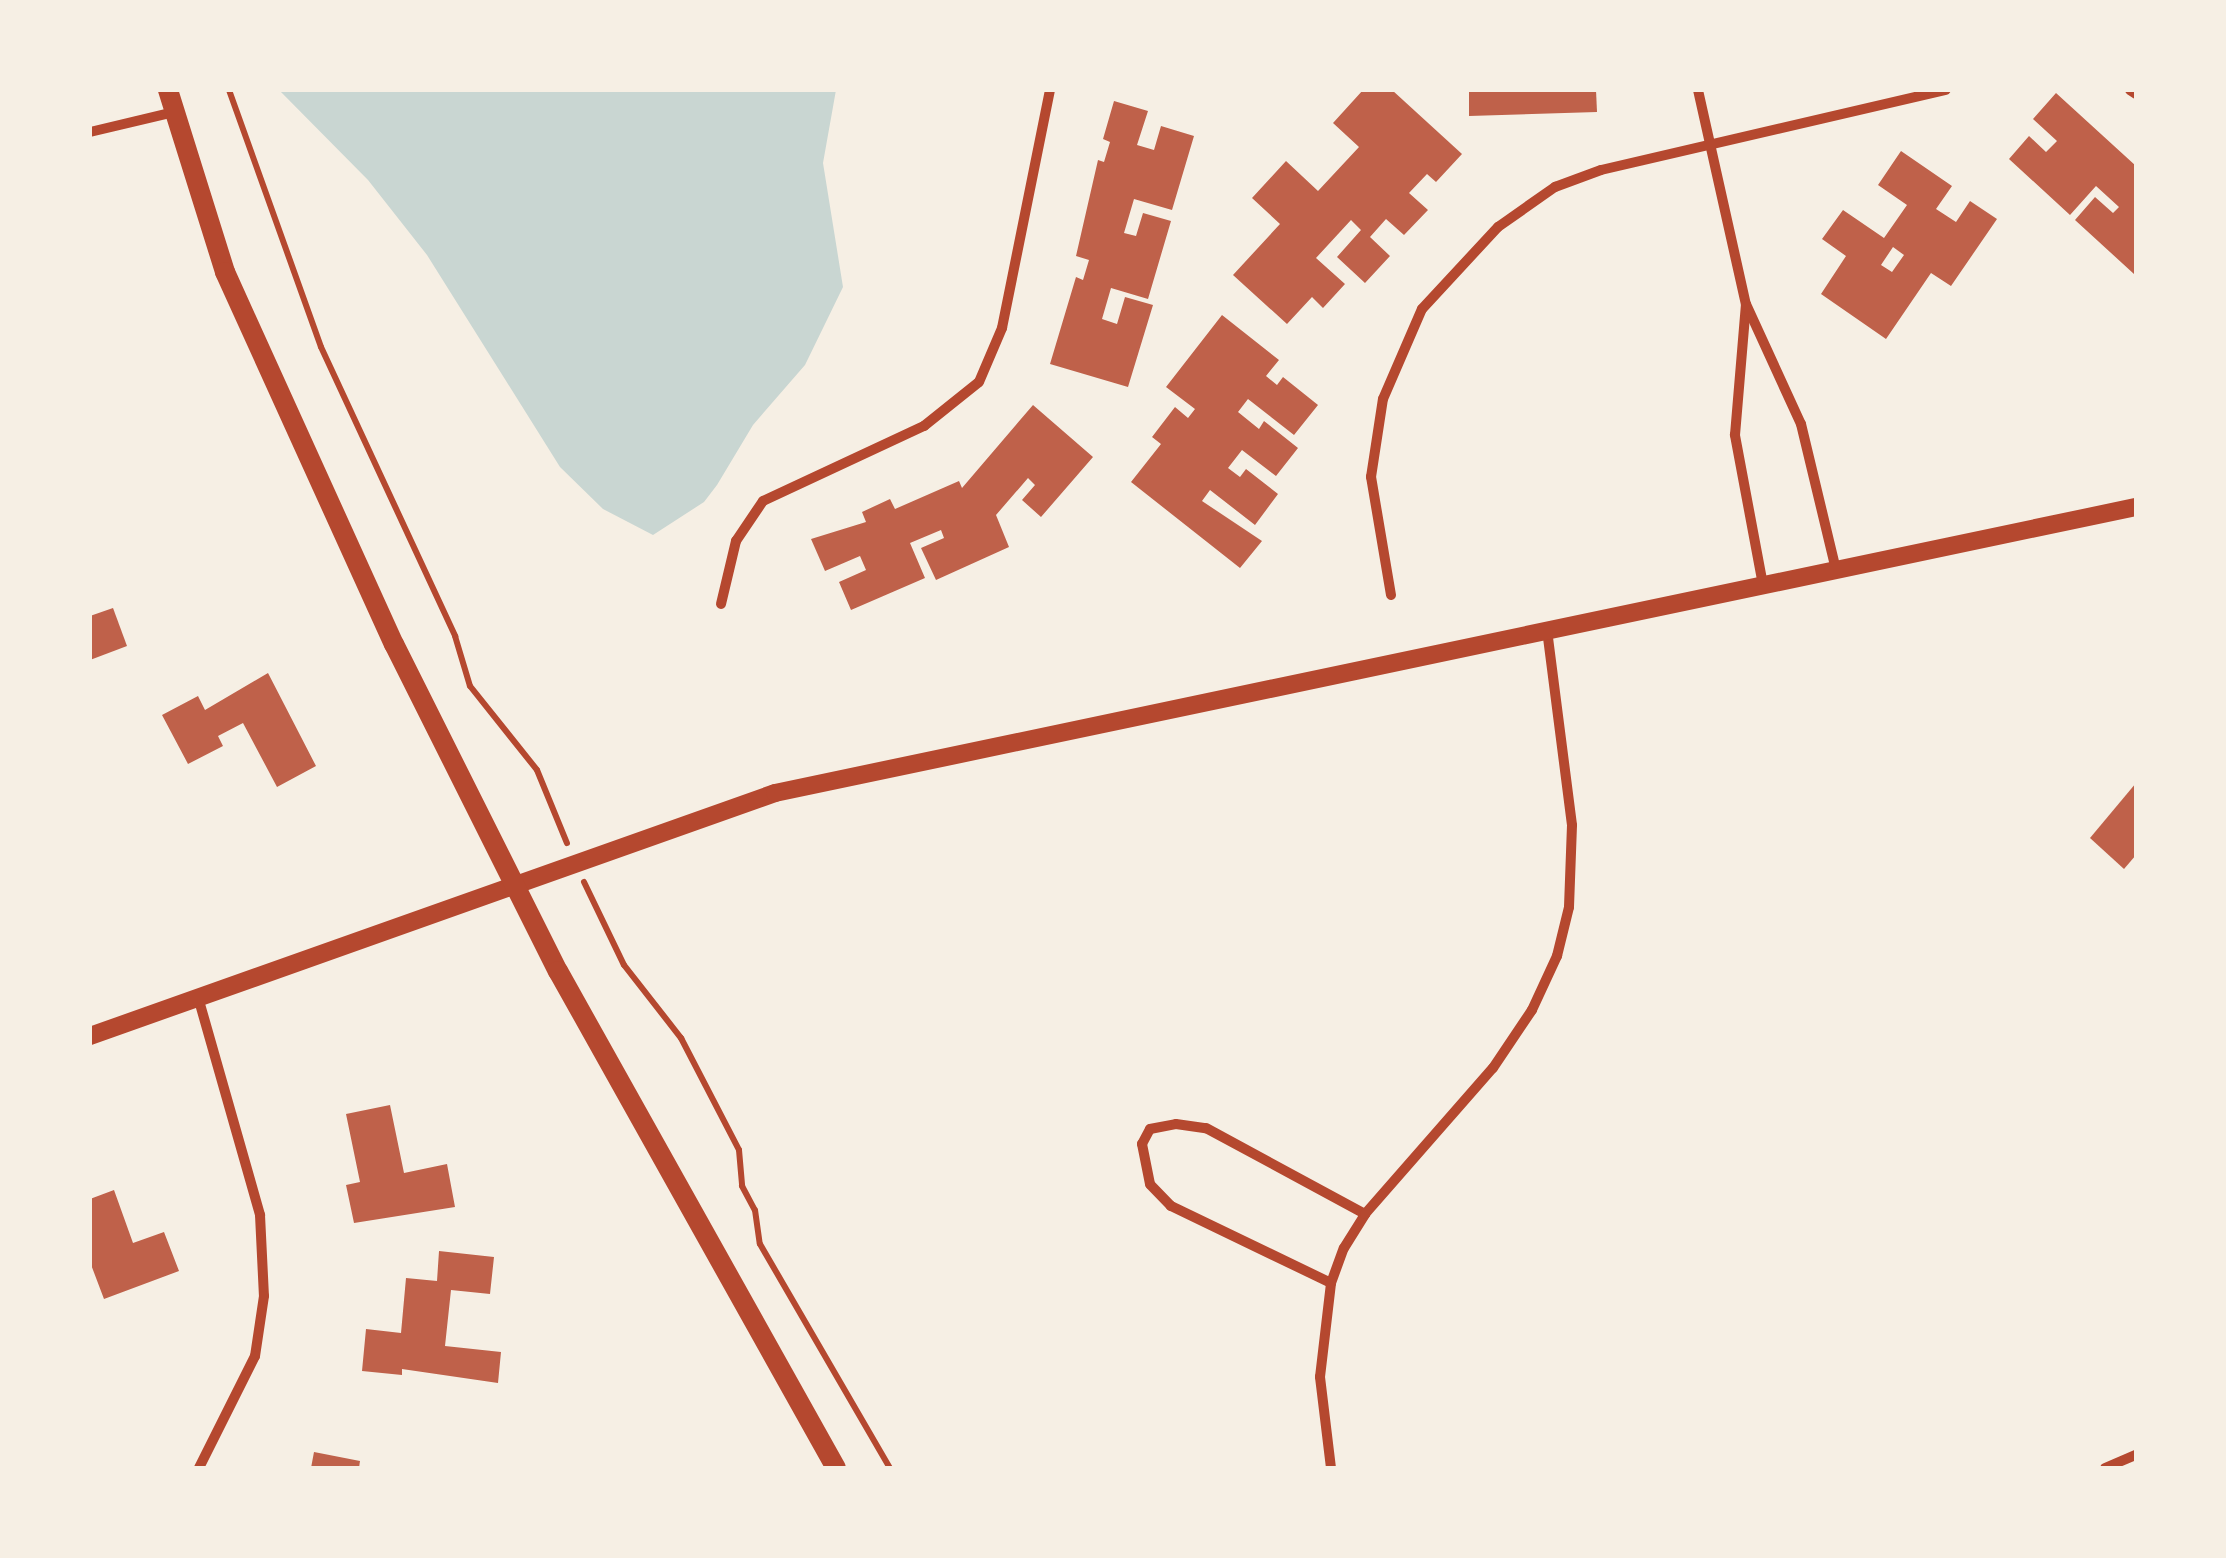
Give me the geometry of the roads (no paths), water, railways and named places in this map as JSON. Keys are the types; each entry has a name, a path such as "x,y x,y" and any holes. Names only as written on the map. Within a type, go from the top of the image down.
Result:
{"main road":[{"path":"168,90 225,272 268,372 513,884 836,1468"}],"street":[{"path":"721,604 736,541 763,501 924,426 980,382 1002,328 1050,90"},
{"path":"1698,90 1746,304 1800,424 1836,570"},
{"path":"1391,595 1372,464 1396,359 1422,308 1498,227 1556,187 1712,144 1946,90"},
{"path":"90,132 174,112"},
{"path":"1746,304 1735,435 1763,585"},
{"path":"90,1036 775,794 2136,507"},
{"path":"1332,1468 1320,1377 1330,1283 1365,1214 1492,1068 1557,956 1568,907 1572,825 1548,630"},
{"path":"198,996 260,1215 264,1296 254,1356 199,1468"},
{"path":"1330,1283 1171,1206 1150,1184 1142,1144 1150,1130 1176,1124 1206,1128 1365,1214"},
{"path":"2106,1468 2136,1455"}]}
